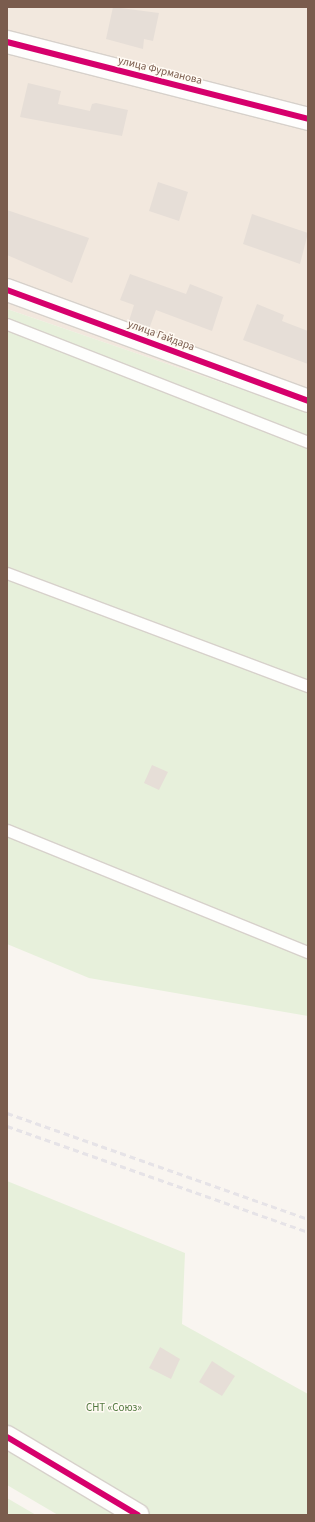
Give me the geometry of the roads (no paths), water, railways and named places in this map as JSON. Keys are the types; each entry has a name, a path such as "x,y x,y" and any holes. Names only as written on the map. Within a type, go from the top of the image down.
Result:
{"street":[{"name":"улица Фурманова","path":"7,42 308,119"},
{"name":"улица Гайдара","path":"7,290 308,401"},
{"path":"7,1437 138,1515"}],"lane":[{"path":"7,324 308,442"},
{"path":"7,573 308,686"},
{"path":"7,830 308,952"}],"railway":[{"path":"7,1113 308,1219"},
{"path":"7,1126 308,1232"}],"park label":[{"name":"СНТ «Союз»","path":"114,1408"}]}
